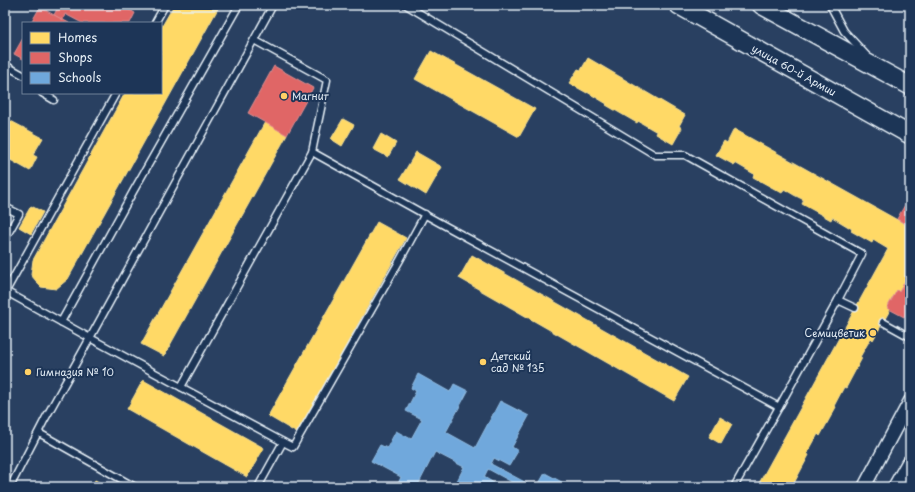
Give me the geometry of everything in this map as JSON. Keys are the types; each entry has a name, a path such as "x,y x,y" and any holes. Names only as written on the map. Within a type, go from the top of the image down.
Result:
{"main road":[{"name":"улица 60-й Армии","path":"678,5 910,135"},
{"path":"761,5 910,86"},
{"path":"897,487 910,464"}],"street":[{"path":"864,487 910,401"}],"lane":[{"path":"156,22 165,5"},
{"path":"61,322 239,5"},
{"path":"10,487 273,5"},
{"path":"406,5 655,154 685,155 862,254 734,487"},
{"path":"830,5 844,31 878,69"},
{"path":"181,387 312,152 327,80 254,40"},
{"path":"5,65 22,74"},
{"path":"44,94 54,100"},
{"path":"115,94 6,291 293,447 425,214"},
{"path":"312,152 779,407"},
{"path":"5,207 19,214 5,239"},
{"path":"838,300 855,308"},
{"path":"883,322 910,337"},
{"path":"39,433 135,487"},
{"path":"258,487 283,442"}],"building: Homes":[{"path":"174,5 220,5 68,279 56,289 41,287 31,275 33,260 124,94 162,94 162,26"},
{"path":"431,51 535,109 519,137 415,79"},
{"path":"588,58 685,115 679,126 682,128 673,144 656,134 657,132 638,121 637,123 587,92 569,83 578,69 581,70"},
{"path":"7,119 43,138 33,155 37,157 30,171 5,157 5,122"},
{"path":"343,119 354,125 342,146 331,139"},
{"path":"265,122 287,135 164,356 141,344"},
{"path":"734,129 910,227 910,272 899,292 897,290 887,308 890,310 873,340 871,338 860,357 862,358 846,388 844,387 834,406 836,407 820,436 818,434 807,454 809,455 793,485 791,483 789,487 757,487 888,249 873,240 872,243 851,231 852,229 832,217 831,220 802,204 804,200 784,189 782,193 753,177 754,174 735,163 734,165 716,155 724,141 727,143"},
{"path":"381,134 396,143 388,157 373,149"},
{"path":"416,152 442,167 426,195 400,179"},
{"path":"31,206 43,212 31,234 19,227"},
{"path":"377,222 406,238 297,433 268,416"},
{"path":"472,255 688,377 674,401 459,278"},
{"path":"143,380 264,448 247,477 127,409"},
{"path":"720,417 732,424 721,444 709,437"},
{"path":"95,480 108,487 92,487"},
{"path":"326,482 336,487 323,487"}],"building: Shops":[{"path":"59,5 121,5 135,13 130,22 80,22 65,14 63,20 54,15"},
{"path":"40,7 67,22 32,22"},
{"path":"22,40 22,58 14,54"},
{"name":"Магнит","path":"274,66 313,88 287,135 248,113"},
{"path":"906,203 910,206 910,227 897,219"},
{"path":"910,272 910,306 904,317 887,308 897,290 899,292"}],"building: Schools":[{"path":"418,374 450,392 454,384 468,391 446,432 475,448 500,401 529,416 512,447 518,451 509,466 494,458 491,464 534,487 521,487 488,469 484,477 499,487 454,487 464,467 435,452 417,487 404,487 398,484 401,477 371,461 380,445 387,448 396,431 411,439 422,419 406,411 416,391 411,388"},
{"path":"545,473 571,487 537,487"}],"place":[{"name":"Магнит","path":"284,96"},
{"name":"Cемицветик","path":"873,333"},
{"name":"Детский сад № 135","path":"483,362"},
{"name":"Гимназия № 10","path":"28,372"}]}
